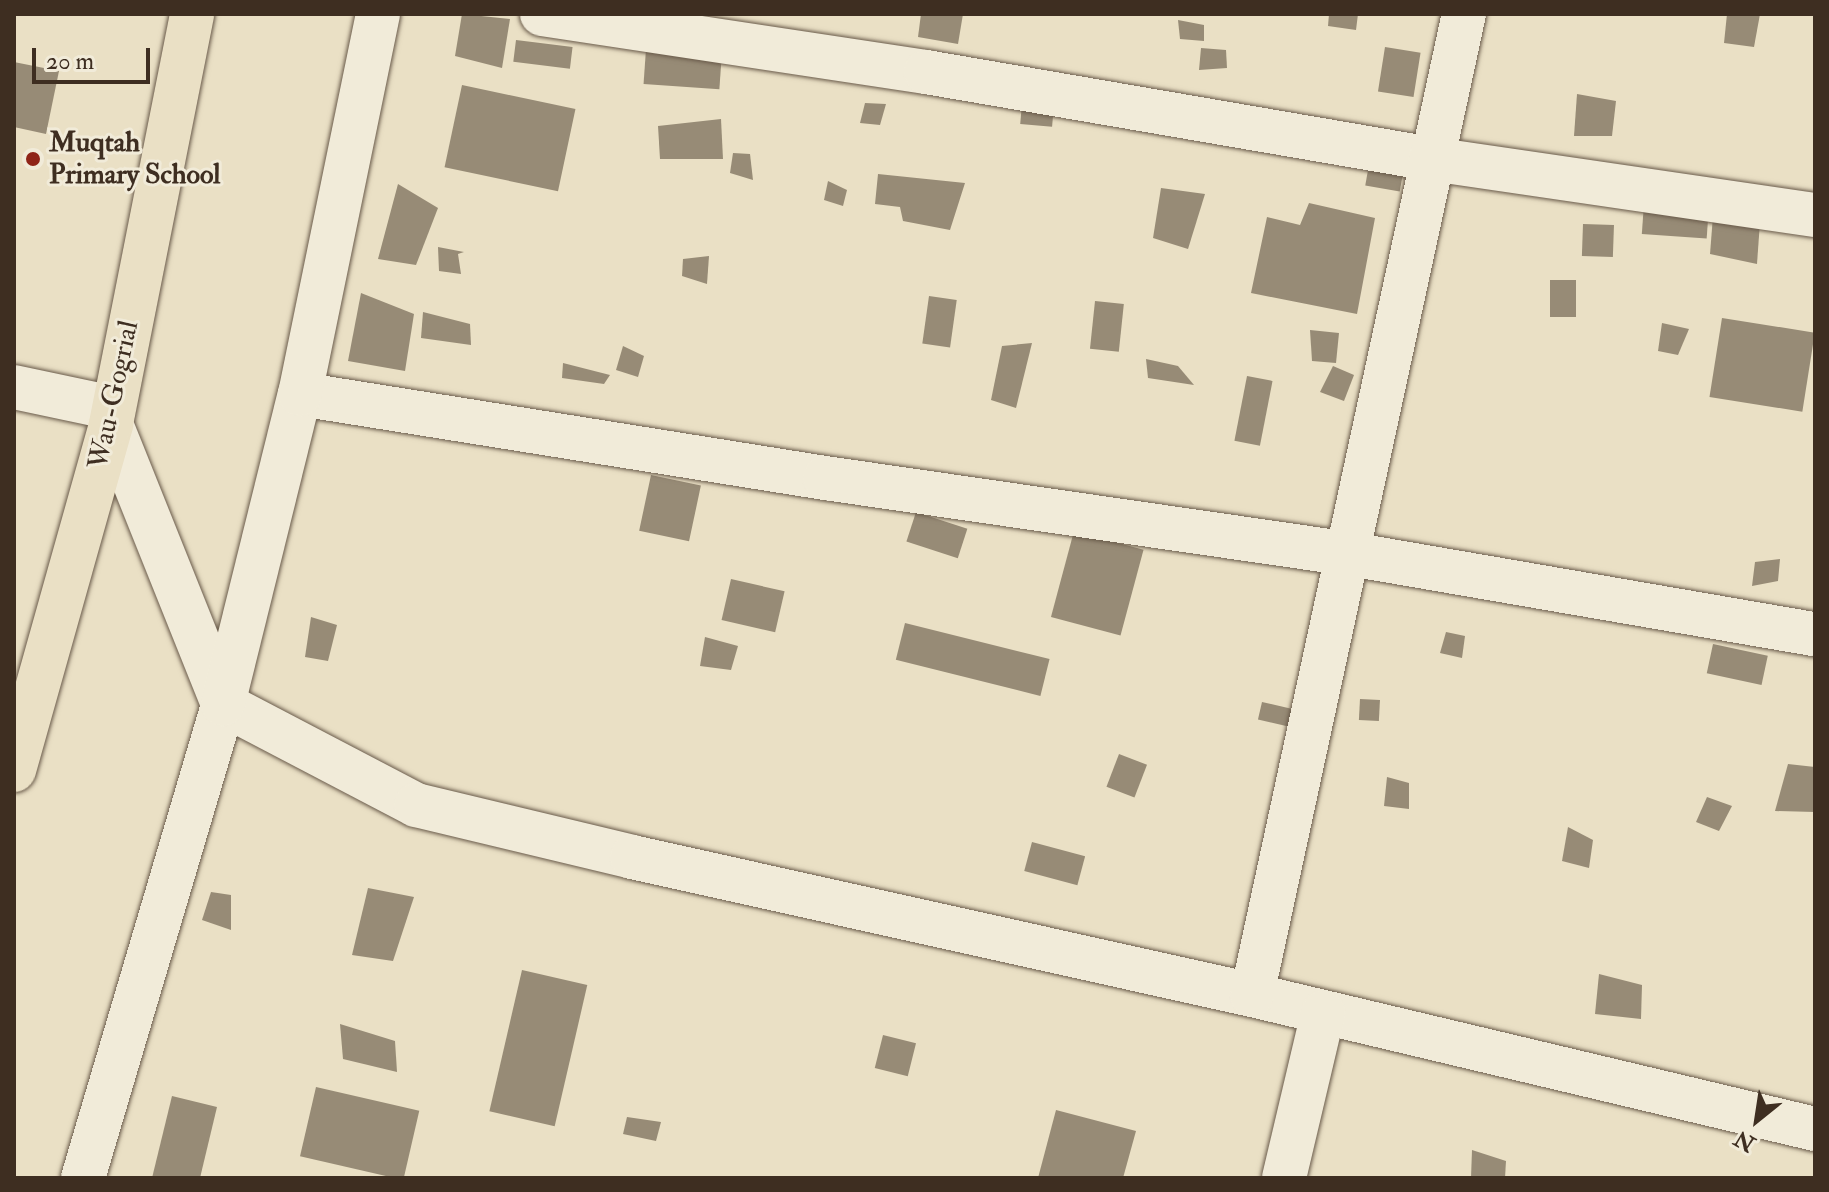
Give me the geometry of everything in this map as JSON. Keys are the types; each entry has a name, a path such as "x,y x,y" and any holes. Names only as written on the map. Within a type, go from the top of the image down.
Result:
{"main road":[{"name":"Wau-Gogrial","path":"14,770 22,717 112,416 192,14"}],"street":[{"path":"83,1178 223,704 300,394 378,14"},
{"path":"542,14 926,72 1431,159 1815,215"},
{"path":"1252,995 1350,554 1464,14"},
{"path":"14,387 112,416 223,704 416,805 632,857 1252,995 1815,1129"},
{"path":"300,394 841,480 1350,554 1815,634"},
{"path":"1284,1178 1323,1013"}],"building":[{"path":"462,14 510,19 502,68 455,56"},
{"path":"921,14 963,14 958,44 918,37"},
{"path":"1329,14 1358,14 1356,30 1328,26"},
{"path":"1727,14 1760,14 1754,47 1724,43"},
{"path":"1178,20 1204,25 1204,41 1180,39"},
{"path":"516,40 573,47 570,69 513,62"},
{"path":"1385,47 1421,53 1414,97 1378,91"},
{"path":"1201,48 1226,50 1227,68 1199,70"},
{"path":"646,49 722,54 719,89 644,84"},
{"path":"14,62 59,71 46,134 14,127"},
{"path":"462,85 575,109 558,191 445,167"},
{"path":"1023,92 1055,95 1052,127 1020,124"},
{"path":"1577,94 1616,101 1612,136 1574,136"},
{"path":"865,103 886,104 880,125 860,123"},
{"path":"721,119 723,159 660,159 658,126"},
{"path":"733,153 750,154 753,180 730,173"},
{"path":"1371,153 1405,159 1400,192 1365,185"},
{"path":"878,174 965,183 950,230 903,221 900,207 875,204"},
{"path":"828,181 847,190 843,206 824,200"},
{"path":"398,184 438,208 416,265 378,259"},
{"path":"1161,188 1205,194 1188,249 1153,238"},
{"path":"1309,203 1375,218 1357,314 1251,293 1267,217 1300,225"},
{"path":"1644,203 1709,208 1707,238 1642,234"},
{"path":"1714,203 1761,208 1757,264 1710,254"},
{"path":"1583,224 1614,225 1613,257 1582,256"},
{"path":"438,247 464,252 458,254 461,274 439,271"},
{"path":"709,256 707,284 682,276 683,259"},
{"path":"1550,280 1576,280 1576,317 1550,317"},
{"path":"361,293 414,314 405,371 348,361"},
{"path":"929,296 957,300 950,347 922,344"},
{"path":"1095,301 1124,304 1119,352 1090,349"},
{"path":"423,312 470,324 471,345 421,338"},
{"path":"1722,318 1815,333 1802,412 1709,397"},
{"path":"1662,323 1689,329 1678,355 1658,351"},
{"path":"1310,330 1339,333 1336,363 1312,361"},
{"path":"1032,343 1016,408 991,400 1002,346"},
{"path":"623,346 644,356 638,377 616,370"},
{"path":"1146,359 1178,366 1194,385 1148,378"},
{"path":"563,363 610,375 604,384 562,378"},
{"path":"1333,366 1354,375 1344,401 1320,392"},
{"path":"1247,376 1273,381 1260,446 1234,441"},
{"path":"651,475 701,486 689,541 639,531"},
{"path":"916,512 967,529 958,558 906,541"},
{"path":"1074,531 1144,550 1121,636 1051,617"},
{"path":"1780,559 1778,581 1752,586 1755,562"},
{"path":"731,579 785,591 775,632 722,620"},
{"path":"311,617 337,625 328,661 305,657"},
{"path":"905,623 1050,659 1040,696 896,660"},
{"path":"1446,632 1465,636 1462,658 1440,653"},
{"path":"705,637 738,646 731,670 700,666"},
{"path":"1713,644 1768,656 1762,685 1707,673"},
{"path":"1360,699 1380,700 1379,721 1359,720"},
{"path":"1262,702 1301,711 1297,729 1258,720"},
{"path":"1119,754 1147,765 1134,797 1106,787"},
{"path":"1788,764 1815,767 1815,812 1775,811"},
{"path":"1387,777 1409,783 1409,809 1384,806"},
{"path":"1707,797 1732,806 1719,831 1696,822"},
{"path":"1568,827 1593,840 1589,868 1562,861"},
{"path":"1032,842 1085,856 1077,885 1024,871"},
{"path":"368,888 414,897 393,961 352,955"},
{"path":"211,892 231,895 231,930 202,920"},
{"path":"522,970 587,985 555,1126 489,1111"},
{"path":"1599,974 1642,985 1641,1019 1595,1014"},
{"path":"340,1024 395,1041 397,1072 343,1059"},
{"path":"883,1035 916,1043 908,1076 875,1068"},
{"path":"316,1087 419,1111 404,1178 300,1156"},
{"path":"172,1096 217,1107 200,1178 152,1178"},
{"path":"1056,1110 1136,1131 1123,1178 1038,1178"},
{"path":"627,1117 661,1122 656,1141 623,1134"},
{"path":"1472,1150 1506,1161 1505,1178 1471,1178"}],"place":[{"name":"Muqtah Primary School","path":"33,159"}]}
